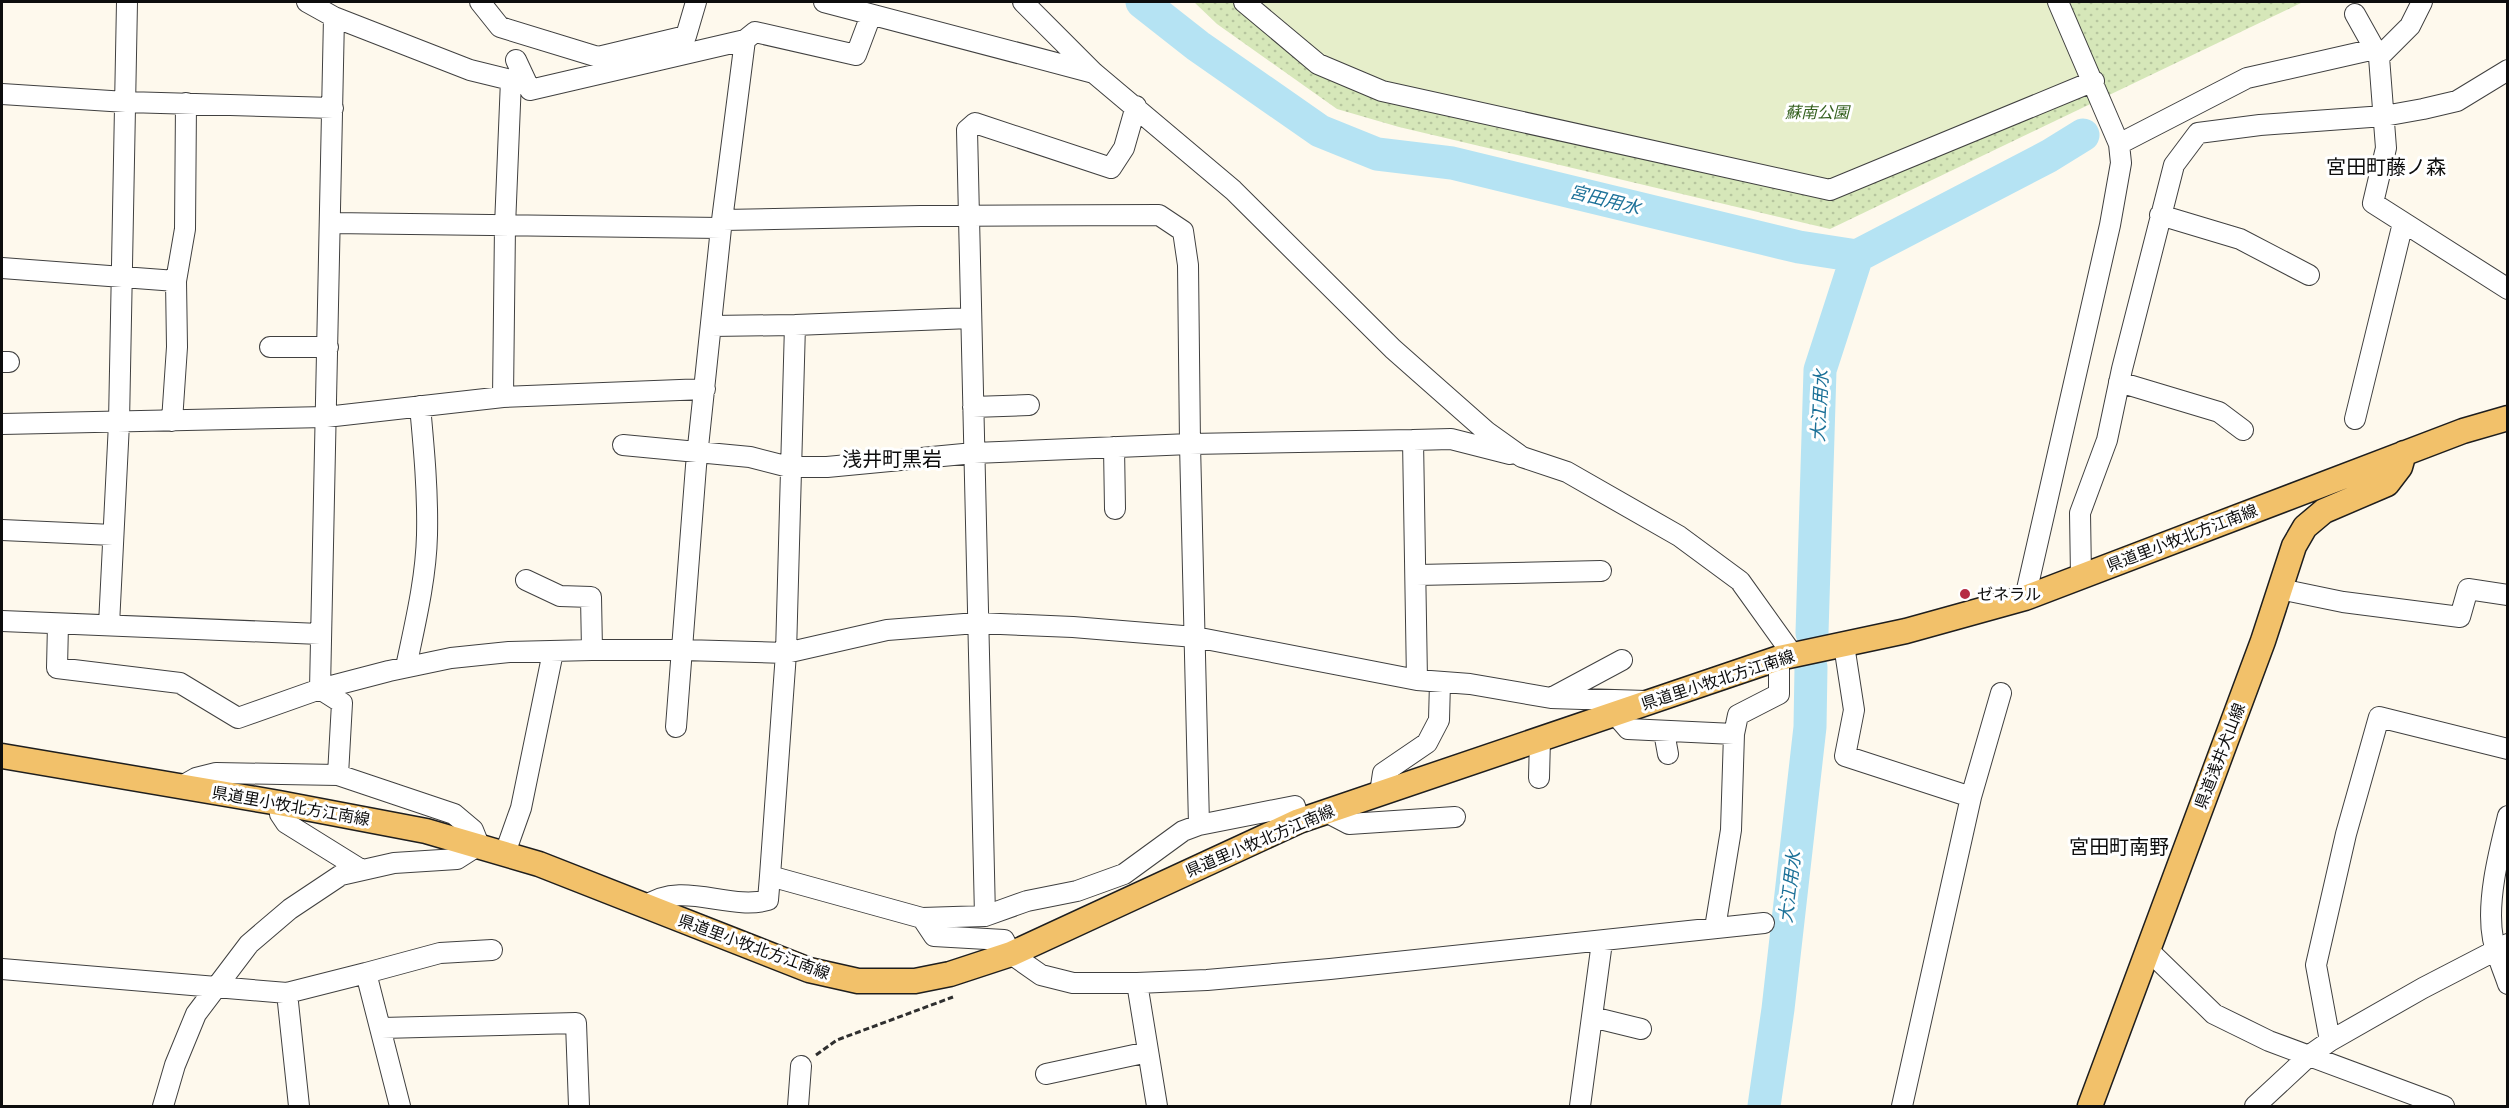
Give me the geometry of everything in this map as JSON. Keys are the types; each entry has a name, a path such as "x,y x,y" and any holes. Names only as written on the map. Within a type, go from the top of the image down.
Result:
{"main road":[{"name":"県道里小牧北方江南線","path":"2,756 279,803 426,831 539,864 809,970 858,981 915,981 950,974 1011,954 1299,821 1786,657 1906,632 2025,598 2404,453 2507,418"},
{"name":"県道浅井犬山線","path":"2090,1107 2263,641 2294,546 2305,527 2324,511 2387,484 2400,467 2404,453"}],"street":[{"path":"109,626 119,423 127,2"},
{"path":"307,2 334,17 470,70 511,80 505,226 503,397"},
{"path":"480,2 500,27 598,57 686,36 696,2"},
{"path":"824,2 1094,73"},
{"path":"1023,2 1094,73 1233,190 1393,349 1487,432 1522,457"},
{"path":"1244,2 1318,64 1382,91 1830,190 2094,81"},
{"path":"2025,598 2110,225 2121,163 2119,144 2094,81 2058,2"},
{"path":"2119,144 2247,78 2377,53 2410,26 2422,2"},
{"path":"2355,14 2377,53 2384,116 2386,148 2373,203 2508,289"},
{"path":"516,60 530,90 745,40 755,32 856,55 871,15"},
{"path":"320,689 334,17"},
{"path":"676,726 698,453 722,224 745,40"},
{"path":"2081,576 2080,513 2107,440 2119,381 2174,165 2198,133 2260,125 2384,116 2457,101 2508,70"},
{"path":"2,94 126,102 333,108"},
{"path":"172,421 177,347 176,281 185,229 186,103"},
{"path":"985,916 967,130 975,123 1111,168 1124,148 1136,106"},
{"path":"331,223 505,226 722,224 969,216 1159,215 1183,231 1188,265 1199,825"},
{"path":"2160,215 2240,238 2309,275"},
{"path":"2355,419 2403,223"},
{"path":"2,268 176,281"},
{"path":"711,326 971,318"},
{"path":"646,906 666,896 684,895 756,904 768,900 786,653 789,467 795,325"},
{"path":"270,347 328,347"},
{"path":"2119,381 2219,412 2243,430"},
{"path":"2,424 326,417 503,397 705,389"},
{"path":"973,407 1029,405"},
{"path":"406,667 416,618 427,537 426,476 420,406"},
{"path":"623,445 750,458 789,467 827,467 974,453 1190,444 1450,439 1522,457 1567,472 1679,536 1740,581 1786,657 1779,694 1738,715 1734,734 1731,830 1715,928"},
{"path":"1413,440 1418,680"},
{"path":"1114,447 1115,509"},
{"path":"2,530 113,535"},
{"path":"1417,576 1601,571"},
{"path":"526,580 560,596 591,597 592,650"},
{"path":"2280,589 2343,602 2460,617 2468,589 2508,595"},
{"path":"2,621 320,634"},
{"path":"58,624 57,668 180,683 238,718 320,689 451,658 509,652 592,650 786,653 887,630 977,623 1073,627 1195,637 1418,680 1470,684 1551,698 1651,701"},
{"path":"1844,645 1854,710 1845,756 1971,797"},
{"path":"505,853 521,808 553,652"},
{"path":"1551,698 1622,660"},
{"path":"1380,793 1383,773 1427,743 1439,720 1440,682"},
{"path":"320,689 342,703 338,775"},
{"path":"1902,1107 1971,797 2001,693"},
{"path":"1615,714 1628,729 1734,734"},
{"path":"2330,1041 2316,965 2346,834 2379,717 2508,749"},
{"path":"1664,732 1668,754"},
{"path":"1539,778 1540,739"},
{"path":"162,1107 175,1065 196,1014 249,944 290,909 332,880 360,869 394,863 457,859 479,845 473,830 454,814 338,775 216,772 196,778 180,787"},
{"path":"279,803 280,814 286,823 360,869"},
{"path":"770,876 922,918 985,916 1027,901 1077,891 1124,874 1183,831 1199,825 1295,806 1299,821"},
{"path":"1326,812 1349,824 1455,817"},
{"path":"2508,816 2499,849 2492,906 2493,938 2502,947 2508,984"},
{"path":"922,918 934,936 1004,940 1011,954 1041,975 1073,983 1137,983 1297,972 1602,942 1764,923"},
{"path":"1580,1107 1602,942"},
{"path":"2255,1107 2310,1055 2330,1041 2502,947"},
{"path":"2147,949 2214,1014 2269,1041 2444,1107"},
{"path":"2,969 286,993 440,953 492,950"},
{"path":"366,973 382,1028 400,1107"},
{"path":"1137,983 1157,1107"},
{"path":"286,993 299,1107"},
{"path":"1592,1017 1641,1029"},
{"path":"382,1028 576,1023 579,1107"},
{"path":"1046,1074 1148,1052"},
{"path":"798,1107 801,1066"}],"path":[{"path":"801,1066 837,1040 956,996"}],"green space":[{"name":"蘇南公園","path":"1194,2 2303,2 1830,229 1399,127 1337,109 1217,24"},
{"name":"蘇南公園","path":"1252,2 2046,2 2079,76 2074,85 1832,183 1389,85 1356,73 1288,35"}],"waterway":[{"name":"宮田用水","path":"1142,2 1198,46 1320,131 1377,154 1452,163 1799,247 1857,256 2049,156 2083,135"},
{"name":"大江用水","path":"1812,633 1820,370 1857,256"},
{"name":"大江用水","path":"1764,1106 1778,1009 1810,727 1811,667"}],"place":[{"name":"ゼネラル","path":"1965,594"}],"district":[{"name":"宮田町藤ノ森","path":"2386,167"},
{"name":"浅井町黒岩","path":"892,459"},
{"name":"宮田町南野","path":"2119,847"}]}
